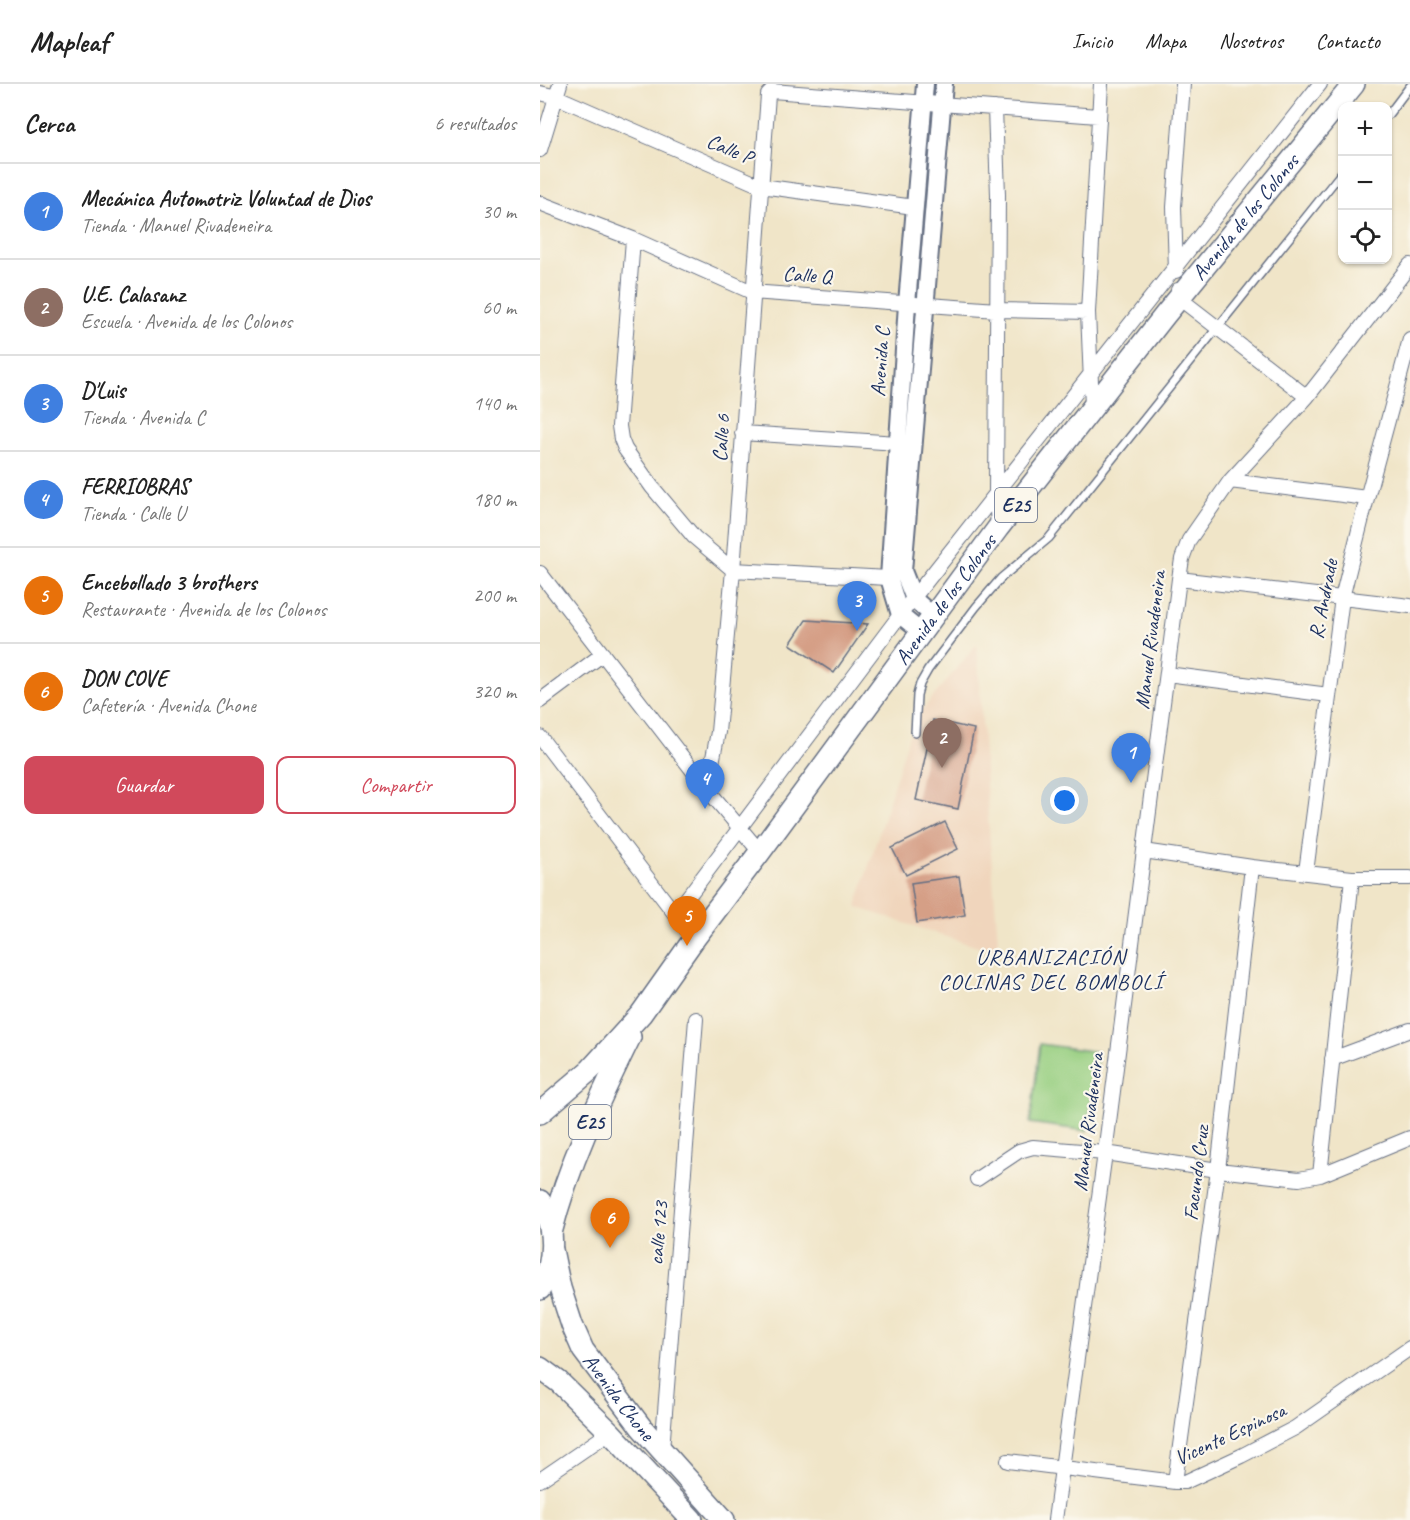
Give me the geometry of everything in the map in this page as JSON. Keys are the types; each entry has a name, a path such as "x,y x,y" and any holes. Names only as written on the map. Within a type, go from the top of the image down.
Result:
{"main road":[{"name":"Avenida de los Colonos","path":"540,1113 590,1071 641,1014 998,528 1092,406 1354,84"},
{"name":"Avenida de los Colonos","path":"552,1242 561,1195 573,1162 641,1014"},
{"name":"Avenida Chone","path":"540,1202 552,1242 560,1288 583,1350 662,1450 724,1520"},
{"name":"E25","path":"540,1289 546,1279 552,1242"},
{"name":"Avenida Chone","path":"540,1368 559,1382 610,1432 692,1520"}],"street":[{"name":"Avenida C","path":"900,615 889,578 907,303 925,84"},
{"name":"Avenida C","path":"927,624 903,571 944,84"},
{"path":"1092,406 1088,312 1101,84"},
{"path":"1183,84 1174,207 1175,269 1179,298 1306,397"},
{"path":"675,914 900,615 1320,84"},
{"path":"540,150 558,91"},
{"name":"Calle P","path":"540,93 558,91 761,186 914,207"},
{"name":"Calle 6","path":"707,789 718,732 733,570 766,99 772,91 923,103"},
{"path":"923,103 1098,116"},
{"path":"995,108 998,195 996,493 998,528"},
{"name":"Calle Q","path":"540,203 633,239 752,292 997,310 1088,312"},
{"path":"633,239 620,426 625,449 652,487 704,547 733,570 889,578"},
{"name":"Manuel Rivadeneira","path":"1055,1520 1106,1153 1184,549 1230,481 1306,397 1409,269"},
{"name":"R. Andrade","path":"1306,872 1342,598 1366,498 1410,339"},
{"path":"742,434 898,443"},
{"path":"1230,481 1366,498"},
{"path":"540,573 707,789 760,852"},
{"path":"1179,579 1410,606"},
{"path":"900,615 927,624"},
{"path":"540,701 603,654"},
{"path":"1167,674 1329,695"},
{"path":"540,737 694,939"},
{"path":"1144,850 1252,867 1352,878 1410,878"},
{"name":"Facundo Cruz","path":"1174,1482 1218,1170 1252,867"},
{"path":"1320,1175 1352,878"},
{"name":"calle 123","path":"662,1450 696,1019"},
{"path":"1332,1059 1410,1030"},
{"path":"977,1179 1026,1148 1106,1153 1292,1179 1320,1175 1410,1138"},
{"name":"Vicente Espinosa","path":"1008,1461 1174,1482 1192,1479 1296,1428 1410,1348"},
{"path":"540,1480 568,1458 610,1432"}],"lane":[{"path":"1392,110 1410,86"},
{"path":"915,733 917,695 920,684 928,669 975,607 1001,578 1049,538 1338,176"}],"shaded area":[{"path":"977,644 999,954 856,907 914,720"}],"green space":[{"path":"1040,1044 1098,1052 1087,1131 1030,1123"}],"building":[{"path":"806,620 868,624 834,673 790,644"},
{"path":"933,720 974,729 958,809 916,800"},
{"path":"945,822 958,849 906,875 892,848"},
{"path":"959,876 965,915 917,923 911,883"}],"place":[{"name":"D'Luis","path":"857,631"},
{"name":"U.E. Calasanz","path":"942,768"},
{"name":"Mecánica Automotriz Voluntad de Dios","path":"1131,783"},
{"name":"FERRIOBRAS","path":"705,809"},
{"name":"Encebollado 3 brothers","path":"687,946"},
{"name":"DON COVE","path":"610,1248"}],"district":[{"name":"URBANIZACIÓN COLINAS DEL BOMBOLÍ","path":"1051,970"}]}
